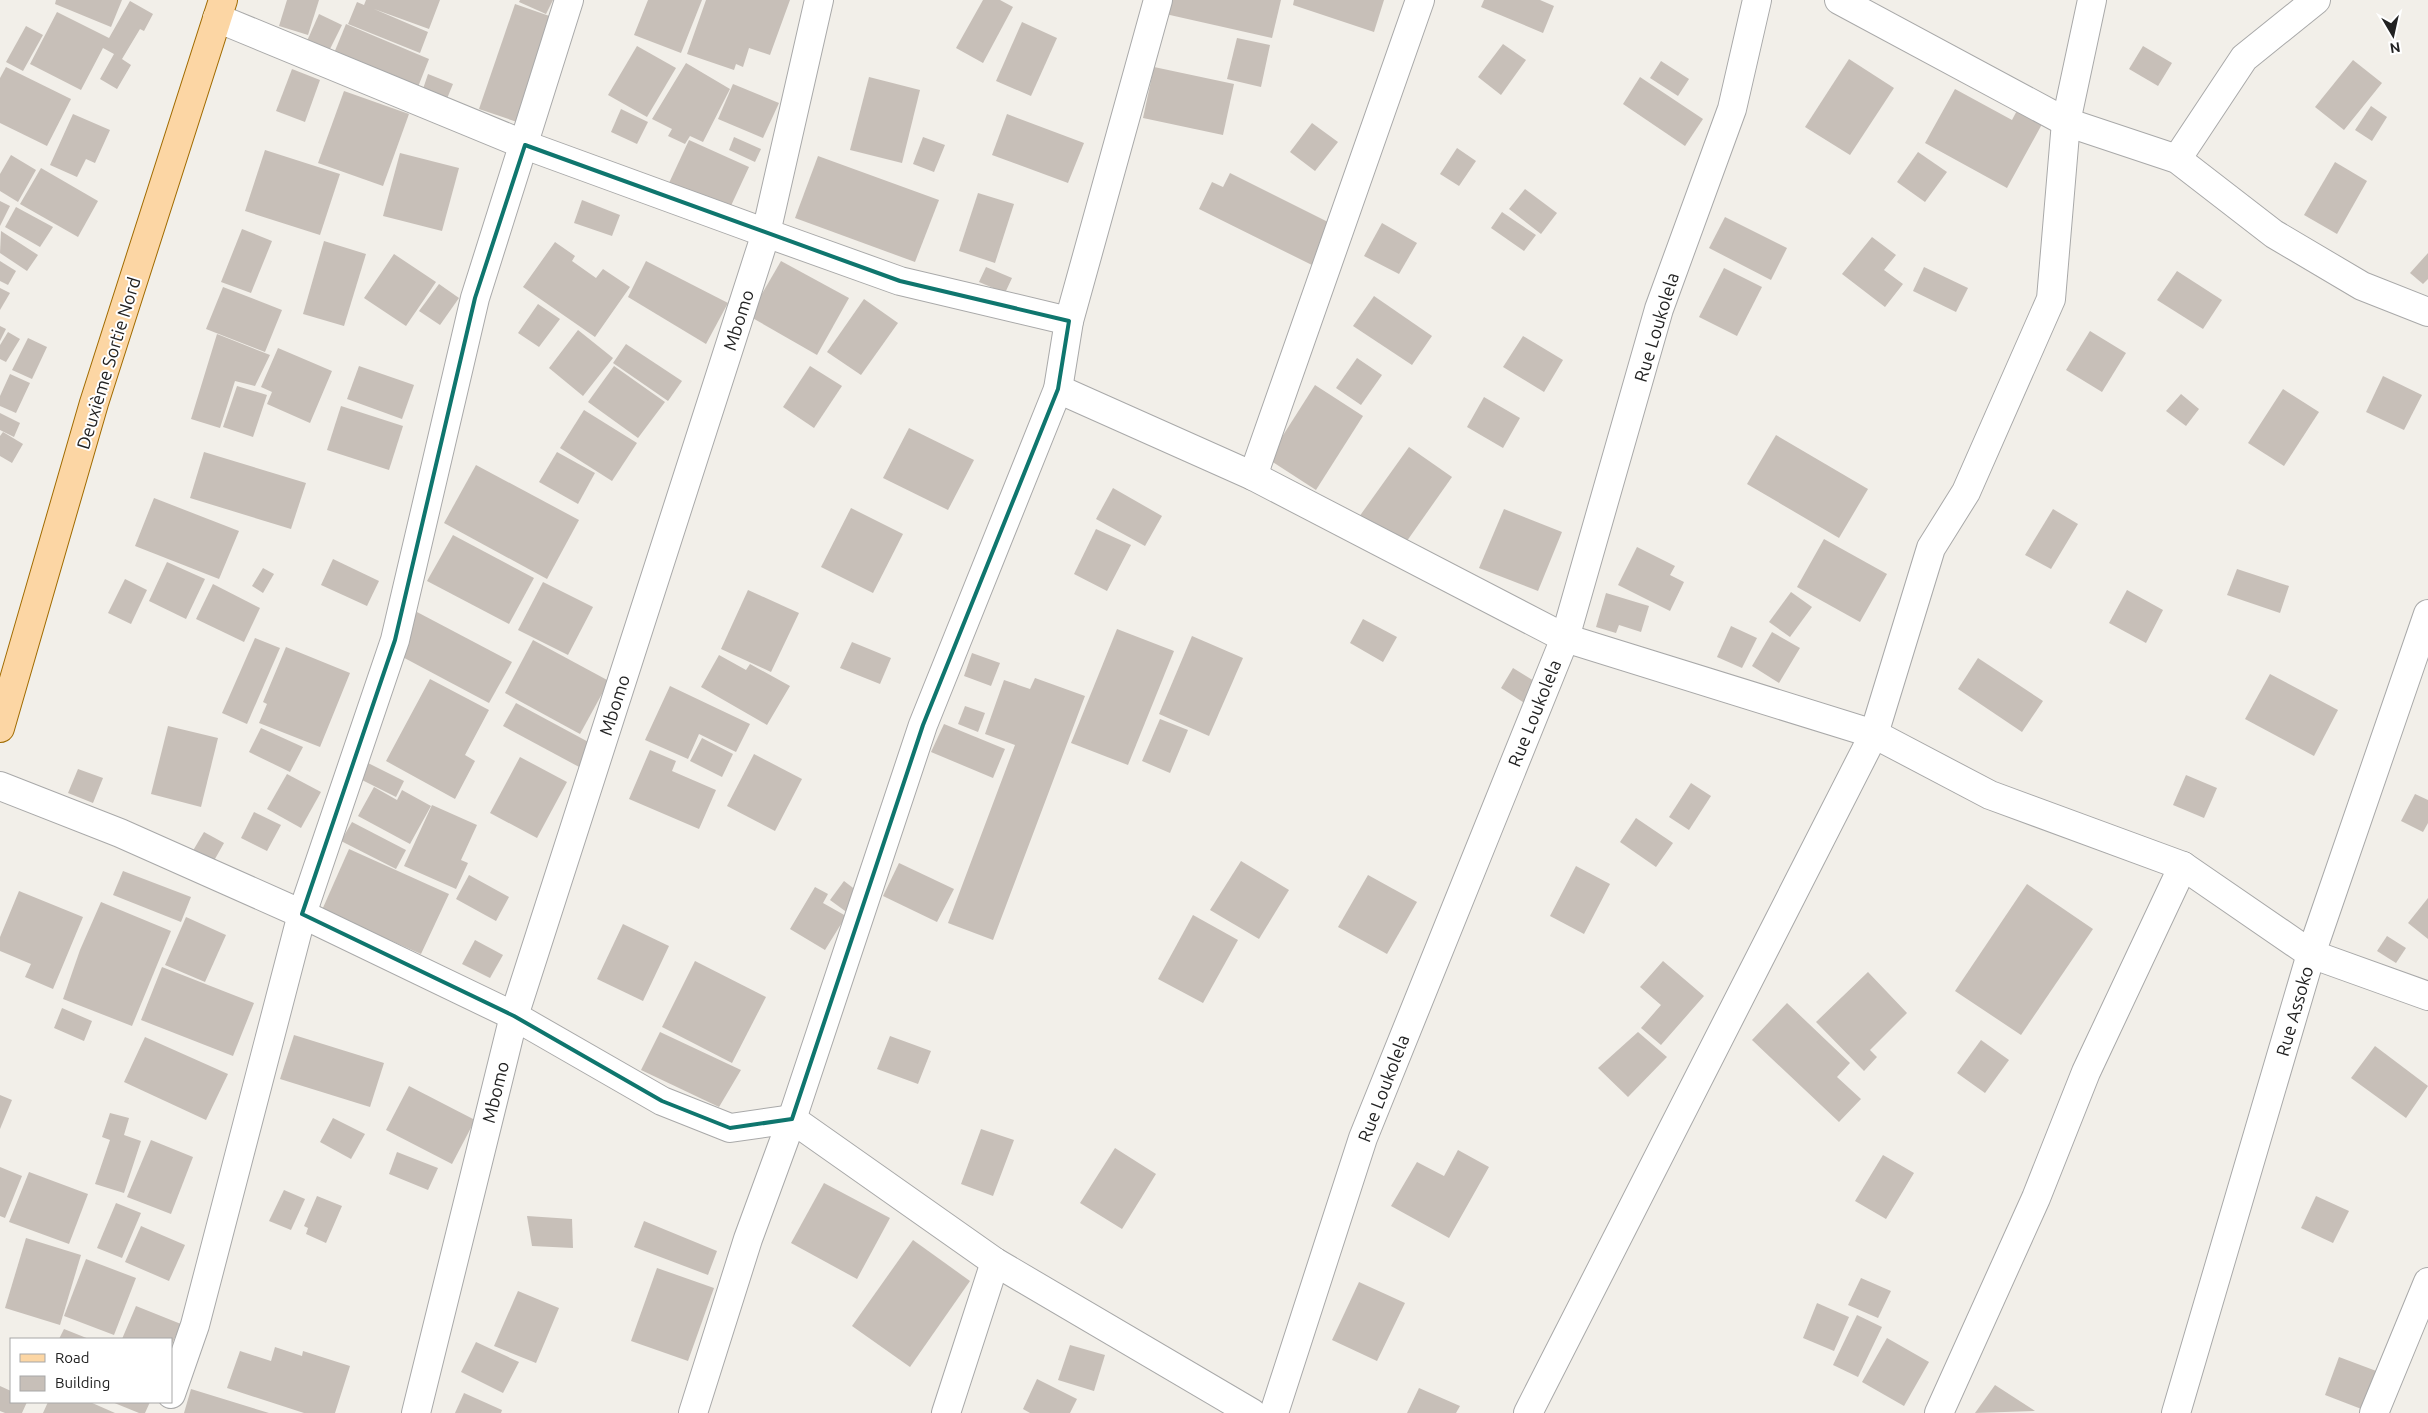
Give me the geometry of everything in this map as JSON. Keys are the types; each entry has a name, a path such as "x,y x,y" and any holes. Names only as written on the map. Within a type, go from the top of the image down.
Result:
{"main road":[{"name":"Deuxième Sortie Nord","path":"0,728 94,403 220,9"}],"street":[{"path":"172,1391 195,1325 302,914 395,640 475,298 525,145 569,0"},
{"name":"Mbomo","path":"416,1413 514,1016 766,233 819,0"},
{"path":"692,1413 748,1239 792,1119 923,724 1058,389 1069,321 1158,0"},
{"path":"1253,476 1420,0"},
{"name":"Rue Loukolela","path":"1274,1413 1363,1138 1564,638 1659,309 1732,109 1757,0"},
{"path":"1839,0 2066,122 2176,159 2274,234 2362,286 2428,312"},
{"path":"1528,1413 1874,734 1931,548 1966,492 2051,299 2066,122 2092,0"},
{"path":"2176,159 2244,58 2316,0"},
{"path":"220,9 525,145 900,281 1069,321"},
{"path":"1058,389 1253,476 1564,638 1874,734 1990,795 2183,866 2311,954 2428,996"},
{"name":"Rue Assoko","path":"2176,1413 2311,954 2428,614"},
{"path":"0,786 120,833 302,914 514,1016 662,1101 730,1128 792,1119 995,1262 1252,1413"},
{"path":"1939,1413 2036,1198 2086,1072 2183,866"},
{"path":"946,1413 995,1262"},
{"path":"2374,1413 2428,1282"}],"highlighted area":[{"path":"525,145 900,281 1069,321 1058,389 923,725 792,1119 730,1128 662,1101 514,1016 302,914 395,640 475,298"}],"building":[{"path":"56,0 122,0 111,27 55,4"},
{"path":"287,0 319,0 308,35 279,26"},
{"path":"366,0 440,0 429,29 374,9 428,32 420,53 348,24 357,2 364,5"},
{"path":"520,0 553,0 546,14 519,2"},
{"path":"648,0 702,0 681,53 634,35"},
{"path":"706,0 790,0 770,55 749,48 743,67 736,64 734,70 687,54"},
{"path":"983,0 1000,0 1013,7 983,63 956,48"},
{"path":"1163,0 1281,0 1272,38 1161,13"},
{"path":"1294,0 1384,0 1374,32 1293,5"},
{"path":"1484,0 1540,0 1554,6 1543,33 1481,7"},
{"path":"130,1 153,14 144,31 140,29 122,59 131,65 117,89 100,79 114,54 103,48 81,90 30,64 57,12 109,38"},
{"path":"515,4 558,19 523,124 479,109"},
{"path":"319,14 342,25 329,51 307,41"},
{"path":"1022,22 1057,38 1031,96 996,81"},
{"path":"346,24 429,59 416,92 332,58"},
{"path":"26,26 43,35 23,71 6,62"},
{"path":"1237,38 1270,45 1261,87 1227,79"},
{"path":"1503,44 1526,60 1501,95 1478,77"},
{"path":"637,46 676,68 647,117 608,95"},
{"path":"2143,46 2172,63 2158,86 2129,69"},
{"path":"1849,59 1894,88 1850,155 1805,127"},
{"path":"2353,60 2382,83 2344,130 2315,107"},
{"path":"1661,61 1689,79 1678,96 1650,78"},
{"path":"686,63 730,89 703,142 690,136 685,144 668,136 672,129 652,119"},
{"path":"6,67 71,99 47,146 0,123 0,78"},
{"path":"1154,67 1234,84 1223,135 1143,118"},
{"path":"292,69 320,80 305,122 276,111"},
{"path":"428,74 453,84 446,101 422,92"},
{"path":"869,77 920,90 902,163 850,150"},
{"path":"1640,77 1703,119 1685,146 1623,104"},
{"path":"733,84 779,103 763,138 718,119"},
{"path":"1955,89 2012,120 2022,101 2047,115 2007,188 1925,143"},
{"path":"344,91 409,114 383,186 318,163"},
{"path":"2371,106 2387,117 2372,141 2355,130"},
{"path":"621,109 648,122 637,144 611,132"},
{"path":"73,114 110,130 95,163 86,159 77,177 50,165"},
{"path":"1007,114 1084,143 1068,183 992,155"},
{"path":"1312,123 1338,142 1315,171 1290,152"},
{"path":"734,137 761,149 755,162 729,150"},
{"path":"923,137 945,145 934,172 913,164"},
{"path":"689,140 749,167 729,210 669,183"},
{"path":"1457,148 1476,161 1459,186 1440,174"},
{"path":"265,150 340,174 320,235 245,211"},
{"path":"1918,152 1947,172 1925,202 1897,182"},
{"path":"400,153 459,168 442,231 383,216"},
{"path":"11,155 36,170 18,202 0,191 0,174"},
{"path":"818,156 939,200 915,262 795,218"},
{"path":"2335,162 2367,181 2337,234 2304,215"},
{"path":"41,168 98,201 78,237 20,204"},
{"path":"1230,173 1338,227 1318,268 1199,209 1212,182 1223,187"},
{"path":"1525,189 1557,213 1541,234 1509,209"},
{"path":"978,193 1014,204 995,263 959,251"},
{"path":"582,200 620,215 612,236 574,223"},
{"path":"0,201 10,206 0,226"},
{"path":"16,207 53,227 40,247 5,227"},
{"path":"1502,212 1536,235 1524,251 1491,228"},
{"path":"1725,217 1787,248 1771,280 1709,248"},
{"path":"1382,223 1417,243 1399,274 1364,256"},
{"path":"242,229 272,241 251,293 221,282"},
{"path":"1,231 38,255 27,271 0,253"},
{"path":"1872,237 1896,255 1884,270 1903,284 1885,307 1842,274"},
{"path":"324,241 366,254 344,326 303,314"},
{"path":"555,242 575,256 572,261 596,278 603,269 630,287 595,337 523,287"},
{"path":"2428,253 2428,279 2423,284 2410,273"},
{"path":"394,254 436,282 406,326 364,298"},
{"path":"0,261 16,271 8,285 0,281"},
{"path":"646,261 728,303 706,344 628,297"},
{"path":"781,261 849,298 817,355 749,316"},
{"path":"986,267 1012,278 1005,293 979,282"},
{"path":"1924,267 1968,288 1956,312 1913,291"},
{"path":"1724,268 1762,287 1737,336 1699,317"},
{"path":"2177,271 2222,300 2203,329 2157,300"},
{"path":"439,284 459,298 440,325 419,311"},
{"path":"223,287 282,310 265,352 206,329"},
{"path":"0,288 10,293 0,310"},
{"path":"1374,296 1432,336 1412,365 1353,326"},
{"path":"864,299 898,323 861,375 827,352"},
{"path":"538,304 560,319 539,347 518,333"},
{"path":"0,326 6,329 0,341"},
{"path":"578,330 613,358 583,396 549,368"},
{"path":"2090,331 2126,353 2102,392 2066,370"},
{"path":"8,332 20,339 6,362 0,359 0,345"},
{"path":"217,334 270,355 255,386 235,381 220,428 191,419"},
{"path":"1523,336 1563,360 1544,392 1503,367"},
{"path":"28,338 47,347 32,379 12,370"},
{"path":"626,344 682,381 668,401 613,363"},
{"path":"278,348 332,371 310,423 267,404 272,392 261,387"},
{"path":"1357,358 1382,375 1361,405 1336,388"},
{"path":"359,366 414,385 402,419 347,399"},
{"path":"614,366 665,402 638,438 588,402"},
{"path":"810,366 842,386 814,428 783,407"},
{"path":"10,374 30,383 16,413 0,406 0,396"},
{"path":"2383,376 2422,395 2404,430 2366,412"},
{"path":"1315,385 1363,416 1316,490 1268,459"},
{"path":"237,386 267,395 253,437 223,427"},
{"path":"2283,389 2319,412 2284,466 2248,443"},
{"path":"2181,394 2199,409 2186,426 2166,411"},
{"path":"1484,397 1520,418 1503,448 1467,427"},
{"path":"341,406 403,426 389,470 327,450"},
{"path":"584,410 637,443 612,481 560,448"},
{"path":"0,413 20,423 14,437 0,430"},
{"path":"909,428 974,460 948,510 883,478"},
{"path":"3,432 23,444 12,463 0,456 0,436"},
{"path":"1776,435 1868,489 1839,538 1747,484"},
{"path":"1409,447 1452,477 1402,548 1359,517"},
{"path":"204,452 306,483 291,529 190,498"},
{"path":"557,452 595,473 578,504 539,482"},
{"path":"476,465 579,520 547,579 444,523"},
{"path":"1113,488 1162,516 1145,546 1096,519"},
{"path":"154,498 239,531 219,579 135,546"},
{"path":"851,508 903,534 873,593 821,567"},
{"path":"1504,509 1562,532 1538,591 1479,568"},
{"path":"2053,509 2078,524 2051,569 2025,555"},
{"path":"1096,529 1131,545 1107,591 1074,574"},
{"path":"453,535 534,578 509,624 427,581"},
{"path":"1824,539 1887,574 1860,622 1797,587"},
{"path":"1637,547 1675,566 1670,575 1684,582 1670,611 1618,585"},
{"path":"333,559 379,581 367,606 321,585"},
{"path":"167,562 205,579 186,619 149,601"},
{"path":"263,568 274,574 263,593 252,586"},
{"path":"2237,569 2289,586 2280,613 2227,595"},
{"path":"125,579 147,590 131,624 108,613"},
{"path":"543,582 593,607 568,655 518,630"},
{"path":"213,584 260,608 244,642 196,619"},
{"path":"748,590 799,613 771,672 721,649"},
{"path":"2127,590 2163,610 2146,643 2109,623"},
{"path":"1791,592 1812,607 1790,637 1769,622"},
{"path":"1606,593 1649,606 1641,632 1619,625 1616,633 1596,627"},
{"path":"417,612 512,662 489,703 395,653"},
{"path":"1363,619 1397,637 1383,662 1350,643"},
{"path":"1731,626 1757,638 1742,668 1717,657"},
{"path":"1117,629 1174,651 1128,765 1071,743"},
{"path":"1772,632 1800,648 1779,683 1752,666"},
{"path":"1192,636 1243,658 1209,736 1159,714"},
{"path":"255,638 280,648 247,724 222,713"},
{"path":"533,640 609,681 580,734 505,693"},
{"path":"852,642 891,658 880,684 840,668"},
{"path":"286,647 350,673 320,747 259,723 267,704 263,702"},
{"path":"972,653 1000,663 991,686 964,676"},
{"path":"719,655 746,670 750,664 790,686 767,725 701,687"},
{"path":"1978,658 2043,701 2022,732 1958,689"},
{"path":"1513,668 1539,684 1526,704 1501,688"},
{"path":"2270,674 2338,710 2314,756 2245,719"},
{"path":"1035,678 1085,696 993,940 948,923 1015,745 985,734 1004,680 1030,689"},
{"path":"430,679 489,710 465,755 475,761 455,799 386,761"},
{"path":"670,686 750,724 736,752 699,734 688,759 645,740"},
{"path":"516,703 594,745 581,768 503,726"},
{"path":"965,706 985,713 978,732 958,724"},
{"path":"1160,719 1188,730 1170,773 1142,761"},
{"path":"944,724 1005,749 993,778 931,752"},
{"path":"168,726 218,738 201,807 151,794"},
{"path":"261,728 303,747 290,772 249,752"},
{"path":"702,738 733,754 722,777 690,761"},
{"path":"650,750 676,761 672,771 716,790 699,829 629,799"},
{"path":"754,754 802,779 775,831 727,806"},
{"path":"520,757 567,782 537,838 490,813"},
{"path":"360,759 404,781 396,797 352,775"},
{"path":"78,769 103,778 93,803 68,793"},
{"path":"287,774 321,792 301,828 267,809"},
{"path":"2186,775 2217,788 2204,818 2173,805"},
{"path":"1691,783 1711,796 1689,830 1669,817"},
{"path":"374,787 397,800 402,790 431,806 410,844 358,816"},
{"path":"2415,794 2428,800 2428,823 2423,832 2401,821"},
{"path":"432,805 477,825 461,860 468,863 456,889 404,866"},
{"path":"254,812 281,825 267,851 241,838"},
{"path":"1636,818 1673,843 1656,867 1620,842"},
{"path":"352,822 406,850 396,869 341,841"},
{"path":"204,832 224,843 211,866 191,854"},
{"path":"349,849 449,894 421,954 322,910"},
{"path":"1241,861 1289,890 1259,939 1210,910"},
{"path":"899,863 954,889 937,922 883,896"},
{"path":"1576,866 1610,884 1584,934 1550,916"},
{"path":"123,871 191,897 181,922 113,895"},
{"path":"469,875 509,897 496,921 456,899"},
{"path":"1368,875 1417,902 1387,954 1338,927"},
{"path":"844,881 865,897 852,916 830,900"},
{"path":"2027,884 2093,929 2021,1035 1955,991"},
{"path":"815,887 828,894 823,903 846,916 825,950 790,929"},
{"path":"19,891 83,917 53,989 25,977 31,964 0,951 0,937"},
{"path":"2428,898 2428,939 2408,923"},
{"path":"101,902 171,931 132,1026 63,999 80,950"},
{"path":"1193,915 1238,940 1203,1003 1158,979"},
{"path":"186,917 226,935 205,982 165,965"},
{"path":"623,924 669,946 643,1001 597,979"},
{"path":"2387,936 2406,948 2396,963 2377,951"},
{"path":"475,940 503,955 490,978 462,964"},
{"path":"695,961 766,997 732,1063 662,1027"},
{"path":"1663,961 1704,996 1661,1045 1641,1028 1661,1005 1640,987"},
{"path":"162,967 254,1003 233,1056 141,1020"},
{"path":"1868,972 1907,1013 1870,1050 1877,1057 1864,1071 1816,1022"},
{"path":"1787,1003 1850,1063 1837,1077 1861,1099 1839,1122 1752,1040"},
{"path":"62,1008 92,1021 84,1041 54,1028"},
{"path":"660,1032 741,1070 719,1107 641,1070"},
{"path":"1638,1032 1667,1057 1628,1097 1598,1068"},
{"path":"294,1035 384,1063 370,1107 280,1079"},
{"path":"890,1036 931,1051 918,1084 877,1069"},
{"path":"145,1037 228,1074 206,1120 124,1082"},
{"path":"1981,1040 2009,1060 1985,1093 1957,1073"},
{"path":"2375,1046 2428,1086 2406,1118 2351,1078"},
{"path":"409,1086 475,1120 452,1164 386,1130"},
{"path":"0,1095 12,1100 0,1129"},
{"path":"110,1113 129,1118 124,1135 141,1141 124,1193 95,1184 110,1140 102,1137"},
{"path":"333,1118 365,1134 351,1159 320,1142"},
{"path":"981,1129 1014,1140 993,1196 961,1184"},
{"path":"151,1140 193,1157 171,1214 127,1197"},
{"path":"1115,1148 1156,1174 1122,1229 1080,1203"},
{"path":"1458,1150 1489,1167 1449,1238 1391,1206 1417,1162 1444,1176"},
{"path":"397,1152 438,1168 428,1190 389,1174"},
{"path":"1883,1155 1914,1173 1886,1219 1855,1201"},
{"path":"0,1167 22,1176 5,1218 0,1216"},
{"path":"29,1172 88,1194 69,1244 9,1222"},
{"path":"824,1183 890,1218 857,1279 791,1243"},
{"path":"284,1190 305,1199 291,1230 269,1221"},
{"path":"317,1196 342,1206 326,1243 306,1234 308,1228 304,1226"},
{"path":"2316,1196 2349,1211 2333,1243 2301,1228"},
{"path":"116,1203 141,1213 122,1258 97,1248"},
{"path":"527,1216 572,1219 573,1248 532,1246"},
{"path":"644,1221 717,1251 708,1275 634,1247"},
{"path":"141,1226 185,1245 169,1281 125,1262"},
{"path":"26,1238 81,1255 60,1325 5,1308"},
{"path":"913,1240 970,1281 910,1367 852,1326"},
{"path":"86,1259 136,1278 114,1335 64,1316"},
{"path":"657,1268 714,1288 688,1361 631,1341"},
{"path":"1861,1278 1891,1291 1878,1318 1848,1305"},
{"path":"1359,1282 1405,1303 1377,1361 1332,1340"},
{"path":"518,1291 559,1308 536,1363 494,1346"},
{"path":"1817,1303 1849,1317 1834,1351 1803,1338"},
{"path":"136,1306 181,1324 172,1344 172,1338 122,1338"},
{"path":"1857,1315 1882,1327 1858,1377 1833,1365"},
{"path":"64,1329 86,1338 60,1338"},
{"path":"1887,1338 1929,1362 1904,1406 1862,1382"},
{"path":"476,1342 519,1362 503,1393 461,1372"},
{"path":"1070,1345 1105,1355 1094,1391 1058,1380"},
{"path":"275,1347 302,1356 303,1351 350,1366 335,1413 304,1413 227,1388 240,1351 271,1361"},
{"path":"2339,1357 2379,1372 2364,1410 2325,1395"},
{"path":"1037,1379 1077,1399 1070,1413 1030,1413 1023,1409"},
{"path":"1995,1385 2035,1411 1975,1413"},
{"path":"0,1386 10,1391 10,1403 27,1403 22,1413 5,1413 0,1411"},
{"path":"1419,1388 1460,1406 1456,1413 1407,1413"},
{"path":"191,1389 269,1413 184,1413"},
{"path":"464,1393 502,1410 501,1413 455,1413"},
{"path":"48,1403 92,1403 115,1413 43,1413"},
{"path":"114,1403 150,1403 145,1413 139,1413"}]}
